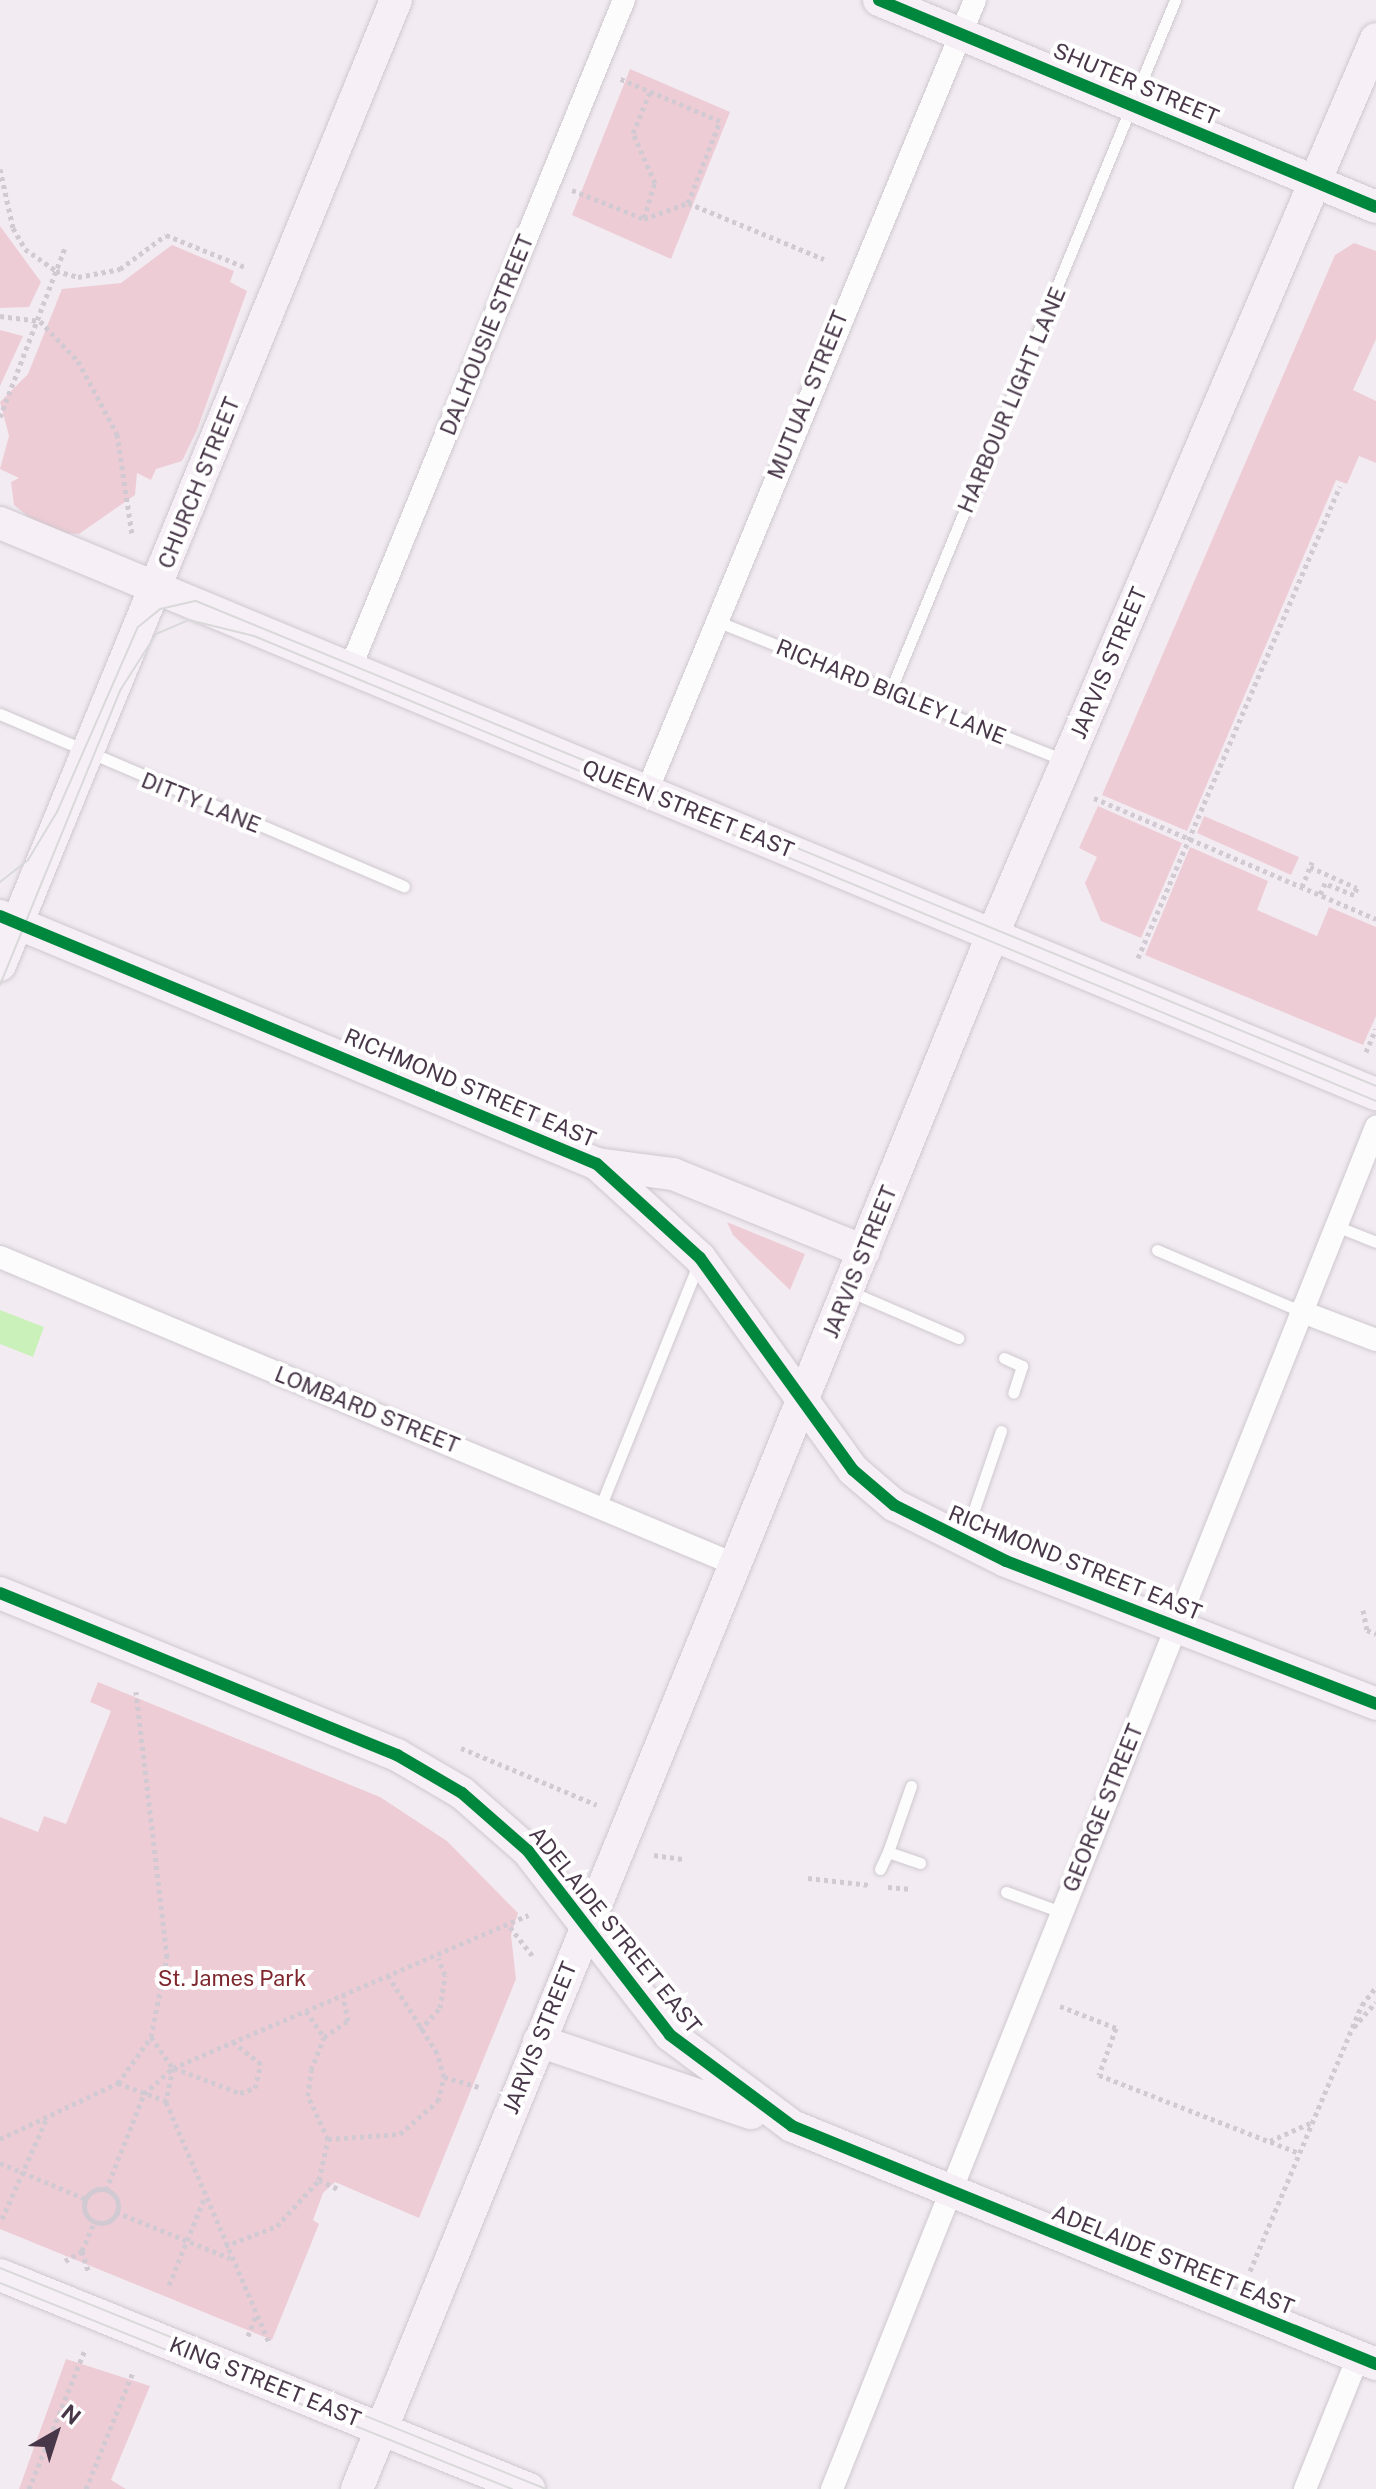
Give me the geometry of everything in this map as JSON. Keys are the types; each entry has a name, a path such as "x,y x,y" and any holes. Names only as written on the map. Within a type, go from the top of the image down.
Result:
{"main road":[{"name":"CHURCH STREET","path":"0,965 8,920 90,752 396,0"},
{"name":"SHUTER STREET","path":"879,0 1376,207"},
{"name":"JARVIS STREET","path":"357,2489 734,1564 805,1401 992,935 1376,39"},
{"name":"QUEEN STREET EAST","path":"0,523 1376,1094"},
{"name":"RICHMOND STREET EAST","path":"8,920 597,1164 700,1258 853,1470 894,1505 963,1542 1376,1704"},
{"path":"597,1164 673,1174 864,1251"},
{"name":"ADELAIDE STREET EAST","path":"0,1593 421,1769 495,1819 585,1926 670,2035 792,2126 1367,2361"},
{"path":"539,2041 792,2126"},
{"name":"KING STREET EAST","path":"1,2278 529,2489"}],"street":[{"name":"DALHOUSIE STREET","path":"350,669 624,0"},
{"name":"MUTUAL STREET","path":"647,791 975,0"},
{"name":"GEORGE STREET","path":"832,2489 1376,1127"},
{"name":"LOMBARD STREET","path":"0,1257 601,1505 734,1564"},
{"path":"1300,1311 1376,1340"},
{"path":"1305,2489 1367,2361"}],"lane":[{"name":"HARBOUR LIGHT LANE","path":"889,694 1175,0"},
{"name":"RICHARD BIGLEY LANE","path":"716,621 889,694 1067,761"},
{"name":"DITTY LANE","path":"0,714 404,886"},
{"path":"1335,1225 1376,1242"},
{"path":"1157,1250 1300,1311"},
{"path":"601,1505 700,1258"},
{"path":"848,1290 958,1338"},
{"path":"1004,1358 1022,1366 1013,1393"},
{"path":"963,1542 1001,1431"},
{"path":"880,1869 911,1786"},
{"path":"888,1852 920,1863"},
{"path":"1006,1892 1061,1912"}],"path":[{"path":"617,77 720,121 688,203"},
{"path":"644,219 655,183 633,133 650,91"},
{"path":"0,169 13,228 25,249 56,271 78,277 120,269 166,235 245,267"},
{"path":"572,190 644,219 688,203 824,259"},
{"path":"0,417 40,321 65,248"},
{"path":"0,316 40,321 69,348 117,434 132,534"},
{"path":"1138,958 1340,486"},
{"path":"1094,798 1376,919"},
{"path":"1302,887 1311,865 1357,888 1354,895 1325,883 1320,895"},
{"path":"1366,1052 1376,1029"},
{"path":"1363,1610 1367,1630 1376,1634"},
{"path":"0,2139 118,2083 151,2037 167,1957 136,1692"},
{"path":"461,1748 597,1805"},
{"path":"654,1855 684,1859"},
{"path":"808,1878 909,1889"},
{"path":"86,2199 106,2190 144,2094 173,2068 438,1958 510,1927 529,1915"},
{"path":"510,1927 534,1958"},
{"path":"420,2030 440,2008 445,1975 438,1958"},
{"path":"328,2139 400,2134 438,2101 444,2077 389,1977"},
{"path":"1250,2271 1350,2031 1376,1987"},
{"path":"225,2246 277,2226 319,2180 328,2139 308,2096 324,2037 348,2021 343,1996"},
{"path":"1350,2031 1376,2002"},
{"path":"1060,2006 1116,2028 1099,2075 1297,2152"},
{"path":"306,2011 324,2037"},
{"path":"151,2037 173,2068 240,2093 255,2088 261,2064 233,2042"},
{"path":"173,2068 166,2102 230,2258 270,2345"},
{"path":"444,2077 479,2087"},
{"path":"118,2083 166,2102"},
{"path":"2,2219 47,2119"},
{"path":"1269,2141 1310,2123"},
{"path":"0,2163 86,2199 95,2221"},
{"path":"319,2180 338,2189"},
{"path":"106,2190 116,2212 230,2258"},
{"path":"169,2285 205,2198"},
{"path":"65,2261 82,2251 95,2221 116,2212"},
{"path":"82,2251 88,2271"},
{"path":"248,2336 256,2314"},
{"path":"29,2489 84,2352"},
{"path":"86,2489 133,2372"}],"green space":[{"path":"630,69 730,112 671,259 572,215"},
{"path":"0,226 41,282 29,307 0,308"},
{"path":"1354,243 1376,251 1376,339 1353,390 1376,401 1376,463 1359,456 1347,484 1336,480 1187,831 1102,795 1335,255"},
{"path":"172,245 234,271 230,282 247,291 197,430 182,461 156,469 151,480 137,473 135,495 79,534 47,532 14,505 11,482 19,478 0,469 9,436 0,402 28,374 62,289 121,283"},
{"path":"0,330 23,336 0,386"},
{"path":"1098,806 1182,843 1141,938 1101,921 1085,883 1097,857 1079,848"},
{"path":"1204,816 1299,857 1291,875 1197,833"},
{"path":"1190,847 1268,881 1257,910 1317,936 1329,907 1376,927 1376,1016 1363,1045 1145,955"},
{"path":"727,1222 805,1254 790,1290 733,1235"},
{"name":"St. James Park","path":"98,1682 380,1797 447,1841 518,1913 511,1935 516,1979 419,2218 335,2182 323,2193 313,2220 319,2224 272,2340 0,2229 0,1817 38,1832 44,1816 66,1824 111,1711 90,1702"},
{"path":"66,2359 150,2386 111,2480 126,2489 19,2489"}],"shaded area":[{"path":"0,1310 44,1327 33,1357 0,1344"}],"tram line":[{"path":"0,882 28,860 57,812 138,627 160,609 196,601 1376,1086"},
{"path":"0,985 121,689 156,634 189,620 254,636 1376,1101"},
{"path":"0,2268 546,2489"},
{"path":"0,2283 512,2489"}],"cycle path":[{"path":"879,0 1376,207"},
{"path":"0,916 597,1164 700,1258 853,1470 894,1505 1006,1561 1376,1704"},
{"path":"0,1593 397,1755 462,1793 528,1851 670,2035 792,2126 1376,2364"}]}
